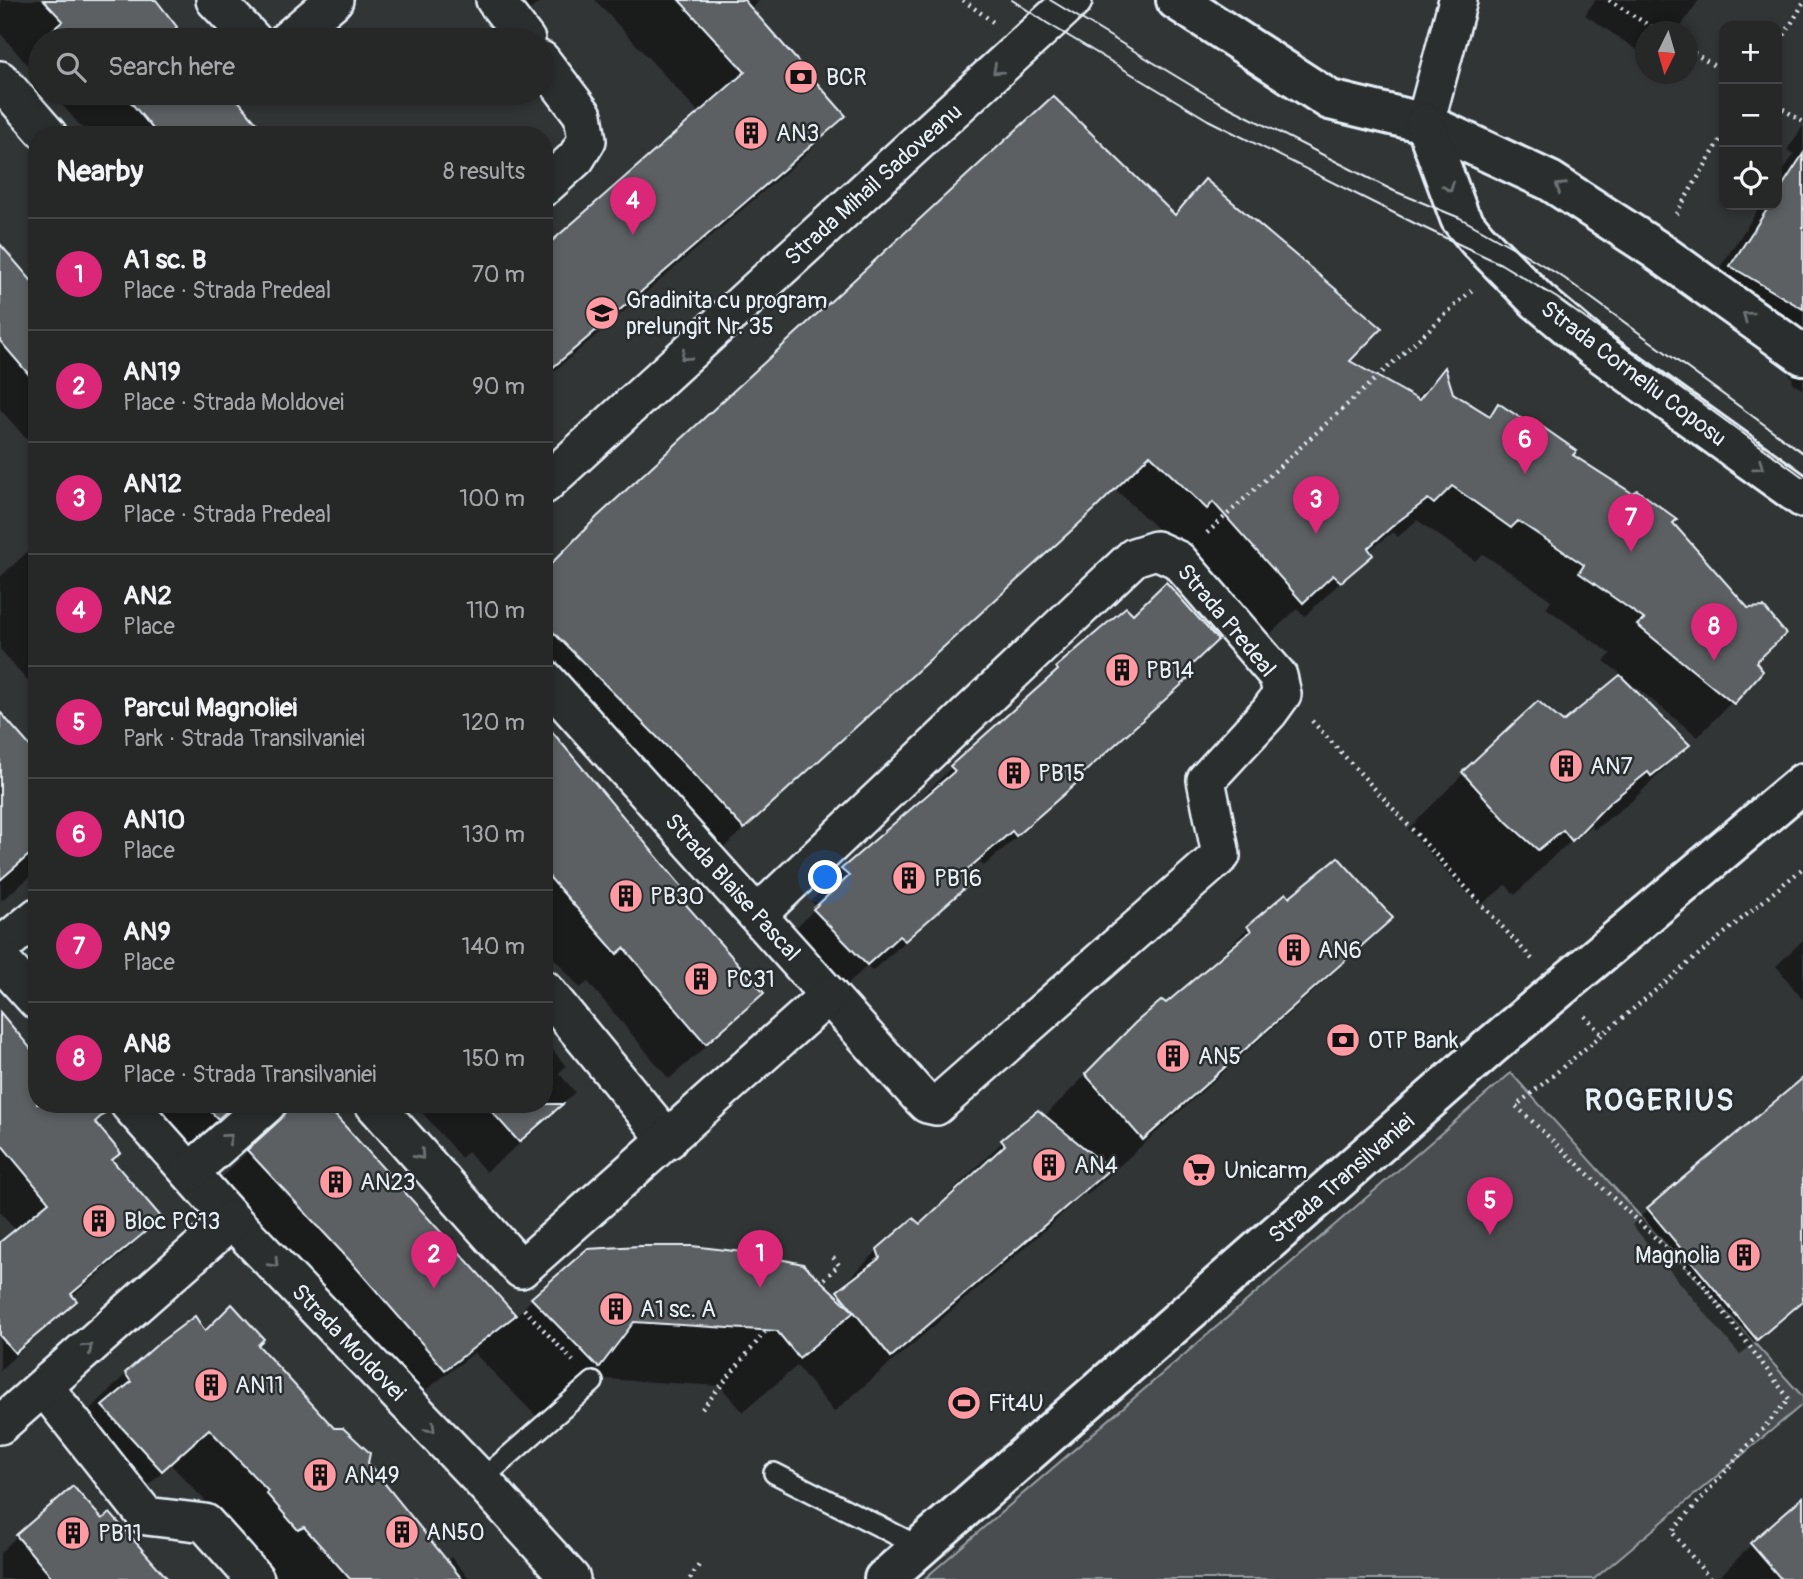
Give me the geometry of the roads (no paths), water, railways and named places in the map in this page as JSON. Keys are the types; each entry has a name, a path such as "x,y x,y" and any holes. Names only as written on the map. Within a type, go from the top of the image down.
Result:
{"main road":[{"path":"1176,0 1330,100 1425,123 1550,181 1655,249 1803,355"},
{"name":"Strada Corneliu Coposu","path":"1425,123 1460,218 1501,264 1567,327 1803,498"},
{"name":"Strada Transilvaniei","path":"884,1579 1559,988 1803,783"}],"street":[{"path":"215,0 242,28"},
{"path":"301,28 334,0"},
{"path":"495,0 517,28"},
{"path":"1425,123 1458,0"},
{"name":"Strada Mihail Sadoveanu","path":"553,477 1060,12"},
{"path":"553,76 583,115 587,140 576,158 553,179"},
{"path":"0,80 40,126"},
{"name":"Strada Predeal","path":"758,914 1134,557 1156,550 1178,560 1278,676 1282,694 1269,712 1206,780 1222,855 936,1106 927,1104 920,1097"},
{"name":"Strada Blaise Pascal","path":"553,688 920,1097"},
{"path":"0,947 28,924"},
{"path":"0,960 28,991"},
{"path":"382,1113 522,1269 829,995"},
{"path":"553,1000 668,1140"},
{"name":"Strada Moldovei","path":"137,1113 232,1220 481,1480 571,1579"},
{"path":"190,1172 257,1113"},
{"path":"0,1425 232,1220"},
{"path":"44,1387 146,1516 205,1523 255,1579"}],"lane":[{"path":"481,1480 593,1382"},
{"path":"774,1473 920,1547"}],"tram line":[{"path":"1012,0 1208,120 1501,264 1557,298 1803,477"},
{"path":"1050,0 1217,101 1394,191 1460,218 1521,252 1564,278 1803,453"}],"place":[{"name":"BCR","path":"801,77"},
{"name":"AN3","path":"751,133"},
{"name":"AN2","path":"633,235"},
{"name":"Gradinita cu program prelungit Nr. 35","path":"602,313"},
{"name":"AN10","path":"1525,474"},
{"name":"AN12","path":"1316,534"},
{"name":"AN9","path":"1631,552"},
{"name":"AN8","path":"1714,661"},
{"name":"PB14","path":"1122,670"},
{"name":"AN7","path":"1566,766"},
{"name":"PB15","path":"1014,773"},
{"name":"PB16","path":"909,878"},
{"name":"PB30","path":"626,896"},
{"name":"AN6","path":"1294,950"},
{"name":"PC31","path":"701,979"},
{"name":"OTP Bank","path":"1343,1040"},
{"name":"AN5","path":"1173,1056"},
{"name":"AN4","path":"1049,1165"},
{"name":"Unicarm","path":"1199,1170"},
{"name":"AN23","path":"336,1182"},
{"name":"Bloc PC13","path":"99,1221"},
{"name":"Parcul Magnoliei","path":"1490,1235"},
{"name":"Magnolia","path":"1744,1255"},
{"name":"A1 sc. B","path":"760,1288"},
{"name":"AN19","path":"434,1289"},
{"name":"A1 sc. A","path":"616,1309"},
{"name":"AN11","path":"211,1385"},
{"name":"Fit4U","path":"964,1403"},
{"name":"AN49","path":"320,1475"},
{"name":"AN50","path":"402,1532"},
{"name":"PB11","path":"73,1533"}],"district":[{"name":"ROGERIUS","path":"1660,1100"}]}
